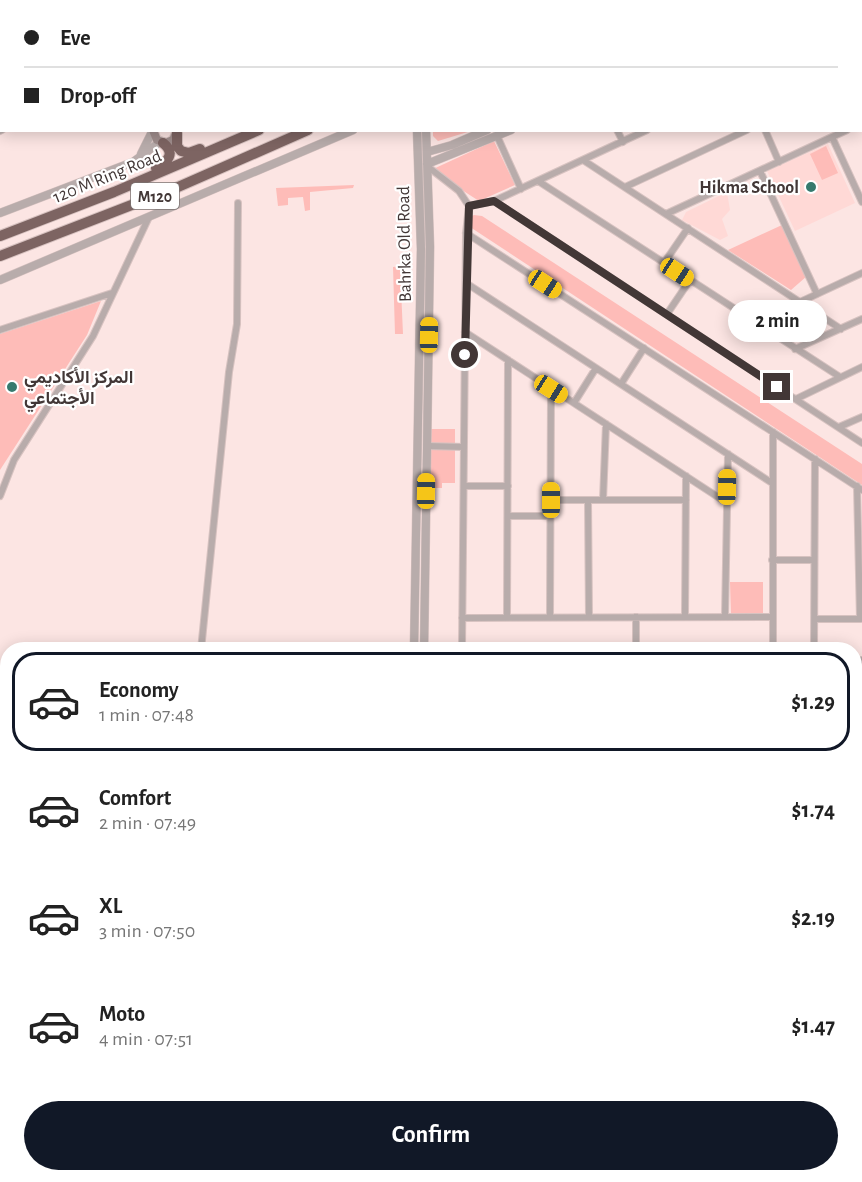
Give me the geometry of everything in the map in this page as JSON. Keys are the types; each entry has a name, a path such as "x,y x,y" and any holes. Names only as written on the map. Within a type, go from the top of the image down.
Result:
{"highway":[{"path":"177,132 177,146 186,153 238,139"},
{"name":"120 M Ring Road","path":"0,236 130,185 254,132"},
{"name":"120 M Ring Road","path":"0,256 178,187 303,132"},
{"path":"130,185 168,161 170,150 161,142"}],"main road":[{"path":"154,132 161,142 173,140 177,132"}],"street":[{"path":"111,170 138,156 152,132"},
{"path":"0,280 348,132"},
{"path":"414,642 421,249 417,132"},
{"name":"Bahrka Old Road","path":"424,642 430,247 426,132"},
{"path":"427,152 482,132"},
{"path":"427,165 498,138 508,132"},
{"path":"618,132 622,142"},
{"path":"469,206 494,201 643,132"},
{"path":"766,132 779,162"},
{"path":"666,214 842,132"},
{"path":"625,187 732,134"},
{"path":"832,137 862,202"},
{"path":"498,138 520,189"},
{"path":"0,213 139,159 161,142"},
{"path":"445,147 448,157"},
{"path":"583,160 841,329"},
{"path":"427,165 459,191 469,206 466,232 462,642"},
{"path":"760,171 817,294"},
{"path":"538,181 840,377"},
{"path":"494,201 862,443"},
{"path":"202,642 219,493 229,372 235,352 238,203"},
{"path":"0,496 14,460 93,336 149,217"},
{"path":"664,263 688,228"},
{"path":"466,232 859,488 861,619 815,619"},
{"path":"800,302 862,273"},
{"path":"667,314 690,280"},
{"path":"466,283 772,483"},
{"path":"0,330 112,293"},
{"path":"795,348 862,319"},
{"path":"465,332 727,503"},
{"path":"621,384 644,348"},
{"path":"507,618 508,360"},
{"path":"796,399 862,367"},
{"path":"574,403 596,368"},
{"path":"550,617 551,389"},
{"path":"839,427 862,417"},
{"path":"603,500 606,424"},
{"path":"773,432 773,642"},
{"path":"427,446 464,447"},
{"path":"725,617 728,454"},
{"path":"814,642 815,459"},
{"path":"685,617 686,476"},
{"path":"464,486 508,486"},
{"path":"551,500 686,500"},
{"path":"588,501 589,617"},
{"path":"508,516 551,516"},
{"path":"772,560 814,560"},
{"path":"462,618 772,616"},
{"path":"636,617 636,642"}],"shaded area":[{"path":"433,132 468,132 438,141 433,136"},
{"path":"494,141 515,185 479,201 431,170"},
{"name":"Hikma School","path":"828,144 855,203 795,231 767,171"},
{"path":"826,146 838,173 822,180 810,154"},
{"path":"354,185 353,188 310,192 310,210 305,211 303,197 288,198 288,205 278,206 276,188"},
{"path":"727,192 730,210 722,219 728,236 720,240 682,220 686,212"},
{"path":"482,216 862,464 862,485 470,227 470,217"},
{"path":"782,225 807,276 791,290 728,250"},
{"path":"400,266 403,334 395,334 393,267"},
{"path":"101,301 87,335 0,470 0,334"},
{"path":"430,429 455,429 455,483 442,483 442,488 429,488"},
{"path":"730,582 763,582 763,615 731,615"}],"place":[{"name":"Hikma School","path":"811,187"},
{"name":"المركز الأكاديمي الأجتماعي","path":"12,387"}],"route":[{"path":"465,355 466,232 469,206 494,201 777,387"}]}
